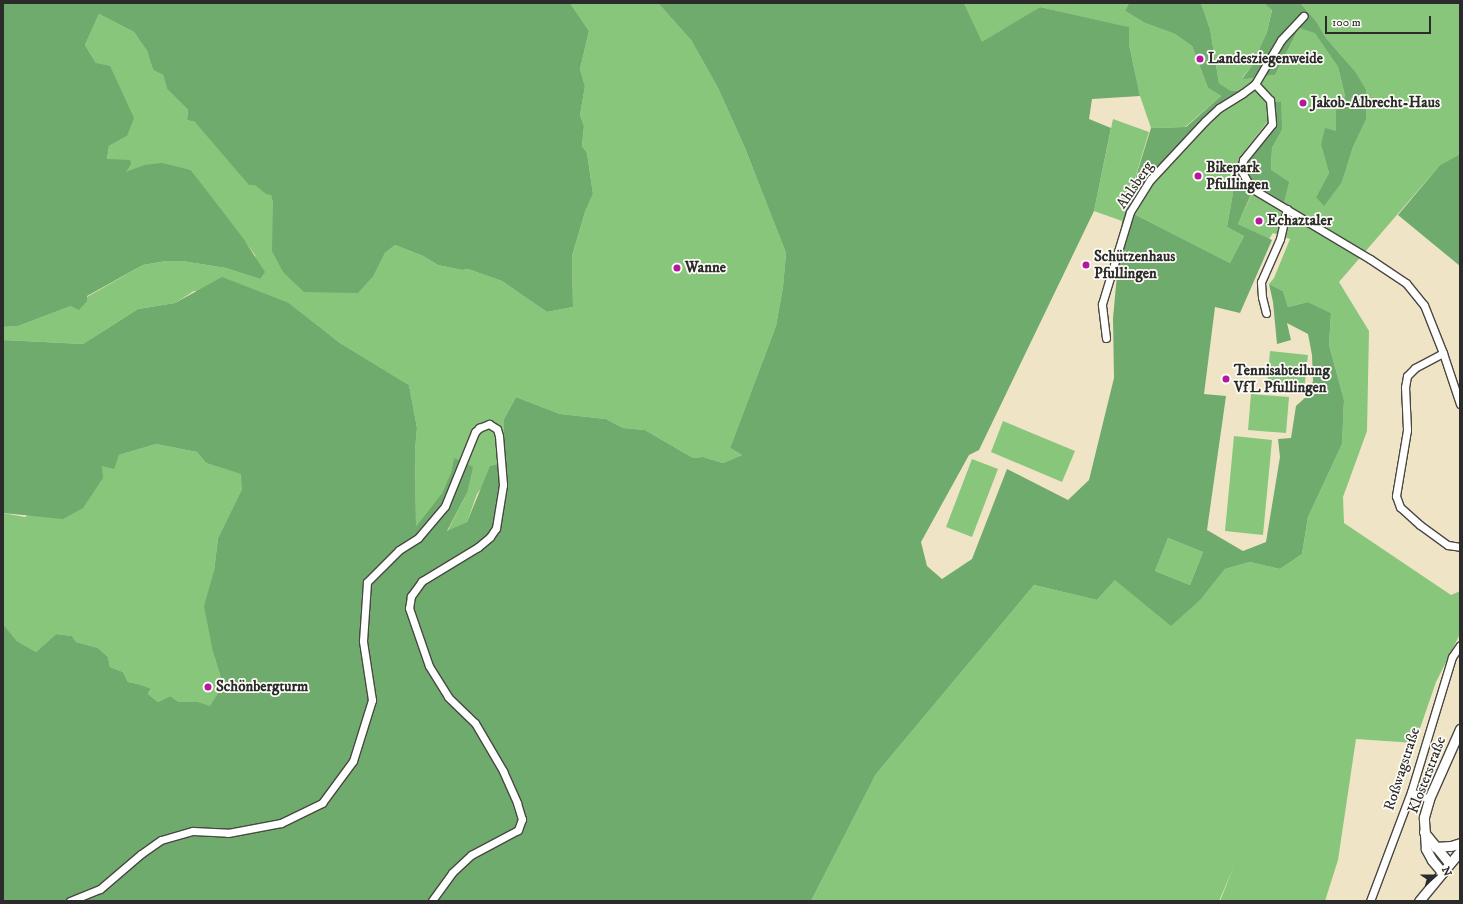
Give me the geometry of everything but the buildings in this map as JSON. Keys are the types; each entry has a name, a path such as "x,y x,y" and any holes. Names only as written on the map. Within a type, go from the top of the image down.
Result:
{"main road":[{"name":"Klosterstraße","path":"1442,872 1429,856 1424,842 1424,817 1429,799 1460,729"},
{"name":"Klosterstraße","path":"1424,832 1449,863"},
{"path":"1435,847 1460,843"},
{"path":"1419,901 1460,851"}],"street":[{"path":"1303,16 1281,40 1255,84 1270,100 1272,124 1243,160 1241,170 1251,188 1370,259 1406,283 1424,305 1444,353 1460,403"},
{"name":"Ahlsberg","path":"1106,338 1102,304 1130,212 1151,179 1205,121 1219,108 1244,94 1255,84"},
{"path":"1266,313 1262,297 1261,282 1280,238 1287,209"},
{"path":"1444,353 1415,368 1407,376 1405,387 1407,430 1396,496 1400,507 1420,525 1448,545 1460,547"},
{"path":"70,901 100,889 141,854 162,840 193,831 228,833 281,823 322,803 353,761 372,700 363,641 367,582 399,550 418,538 445,506 475,432 479,428 489,424 496,429 499,436 503,485 496,528 490,537 478,547 422,582 411,596 409,608 429,666 448,697 475,722 503,771 517,803 522,819 518,830 472,855 452,873 432,901"},
{"name":"Roßwagstraße","path":"1370,901 1411,792 1452,657 1460,645"},
{"path":"1411,792 1429,799"}],"green space":[{"path":"3,3 570,3 589,31 580,69 585,86 580,115 584,126 582,146 587,153 593,194 585,212 572,256 573,307 547,312 502,281 468,269 462,270 438,265 423,256 395,245 385,253 374,275 358,293 304,292 283,272 272,251 273,203 271,195 266,194 255,185 249,185 195,122 187,120 188,110 167,89 163,75 153,70 147,51 134,32 99,14 85,45 96,63 110,66 134,118 127,136 109,146 107,159 130,160 131,164 126,172 144,165 162,163 191,170 243,238 265,272 260,279 226,268 182,261 166,261 143,265 87,296 87,301 79,310 71,306 18,326 3,327"},
{"path":"570,3 658,3 691,40 718,88 745,148 786,253 783,287 776,326 730,448 742,455 723,463 703,457 693,458 645,430 623,428 606,419 560,414 516,397 504,419 505,434 499,464 477,494 467,522 447,532 467,493 454,459 451,472 442,493 416,526 415,450 417,428 409,385 340,343 289,303 194,291 175,303 138,309 83,344 3,340 3,327 18,326 71,306 143,265 166,261 182,261 226,268 260,279 255,255 191,170 144,165 126,173 107,160 109,146 127,136 96,63 85,45 99,14 134,32 147,51 153,70 163,75 167,89 188,110 187,120 195,122 266,194 271,194 273,203 374,275 385,253 395,245 423,256 438,265 462,270 468,269 502,281 547,312 573,307 572,256 585,212 593,194 587,153 582,146 584,126 580,115 585,86 580,69 589,31"},
{"path":"658,3 964,3 982,42 1040,7 1129,27 1129,44 1140,96 1092,99 1089,119 1111,128 1094,211 979,450 969,455 921,542 927,566 942,579 972,559 1007,469 1068,500 1089,480 1114,378 1113,318 1122,221 1151,128 1186,127 1221,96 1208,88 1192,46 1175,34 1145,23 1125,11 1129,3 1201,3 1210,29 1219,83 1231,91 1255,89 1220,111 1155,182 1134,214 1230,263 1244,236 1227,227 1239,158 1267,123 1267,102 1281,102 1282,130 1272,148 1271,170 1289,182 1284,202 1255,185 1238,224 1272,240 1240,313 1215,307 1204,394 1226,396 1207,530 1243,551 1266,542 1280,457 1278,439 1291,438 1296,406 1307,396 1313,381 1312,355 1308,334 1287,323 1291,340 1277,344 1273,302 1269,284 1283,291 1288,307 1308,302 1331,313 1329,345 1344,400 1342,444 1308,517 1302,554 1280,569 1250,562 1225,569 1202,598 1171,626 1115,580 1097,600 1034,585 876,774 811,901 3,901 3,624 17,641 36,652 56,634 72,636 76,642 98,648 108,657 110,667 123,672 128,682 151,689 148,694 158,702 170,696 179,702 198,702 210,706 223,685 213,652 204,606 214,571 218,538 242,489 241,474 206,463 197,452 156,444 119,455 114,469 102,466 103,478 83,508 63,519 3,513 3,340 83,344 138,309 175,303 222,277 289,303 340,343 409,385 417,428 415,450 416,526 442,493 451,472 454,458 473,467 467,493 447,531 467,522 490,466 499,464 496,437 504,434 504,419 516,397 560,414 606,419 623,428 645,430 693,458 703,457 723,463 742,455 730,448 776,326 783,287 786,253 745,148 718,88 691,40","holes":["1168,538 1203,552 1190,585 1155,571"]},
{"path":"964,3 1129,3 1125,11 1145,23 1175,34 1192,46 1208,88 1221,96 1185,127 1151,128 1140,96 1129,44 1128,27 1040,7 982,43"},
{"path":"1201,3 1264,3 1272,9 1267,32 1251,67 1242,78 1275,75 1299,28 1315,32 1338,67 1345,96 1336,110 1336,131 1321,145 1329,173 1316,197 1342,182 1353,147 1366,120 1354,70 1326,38 1316,21 1300,3 1460,3 1460,154 1440,165 1339,282 1369,331 1367,431 1343,497 1344,523 1451,595 1460,591 1460,634 1436,682 1415,743 1356,739 1338,860 1325,901 1220,901 1234,866 1219,901 811,901 876,774 1034,585 1097,600 1115,580 1202,598 1225,569 1250,562 1280,569 1302,554 1308,517 1342,444 1344,400 1329,345 1331,313 1308,302 1288,307 1283,291 1269,284 1274,278 1290,239 1273,233 1269,239 1238,224 1255,186 1284,201 1271,170 1272,148 1282,130 1267,102 1267,122 1239,158 1227,227 1244,236 1230,263 1134,214 1155,182 1220,111 1254,89 1231,91 1219,83 1210,29"},
{"path":"1264,3 1300,3 1316,21 1326,38 1354,70 1366,90 1366,120 1353,147 1342,182 1324,206 1316,197 1329,173 1321,145 1325,128 1336,131 1336,110 1345,96 1338,67 1315,33 1299,28 1275,75 1242,79 1251,67 1267,32 1272,10"},
{"path":"1113,119 1149,132 1122,221 1094,211"},
{"path":"1460,154 1460,266 1398,215 1440,165"},
{"path":"1270,351 1308,355 1304,391 1267,387"},
{"path":"1251,394 1289,397 1286,433 1248,430"},
{"path":"1003,421 1075,451 1062,482 991,452"},
{"path":"1234,436 1272,440 1263,535 1225,531"},
{"path":"156,444 197,452 206,463 242,474 242,489 218,538 214,571 213,652 223,685 210,707 198,702 179,702 170,696 158,702 148,694 151,690 138,684 128,682 123,672 110,667 108,657 98,648 76,642 72,636 56,634 36,652 17,641 3,624 3,513 25,517 119,455"},
{"path":"972,459 998,469 972,537 946,527"},
{"path":"1168,538 1203,552 1190,585 1155,571"}],"place":[{"name":"Landesziegenweide","path":"1200,59"},
{"name":"Jakob-Albrecht-Haus","path":"1303,103"},
{"name":"Bikepark Pfullingen","path":"1198,176"},
{"name":"Echaztaler","path":"1259,221"},
{"name":"Schützenhaus Pfullingen","path":"1086,265"},
{"name":"Wanne","path":"677,268"},
{"name":"Tennisabteilung VfL Pfullingen","path":"1226,379"},
{"name":"Schönbergturm","path":"208,687"}]}
